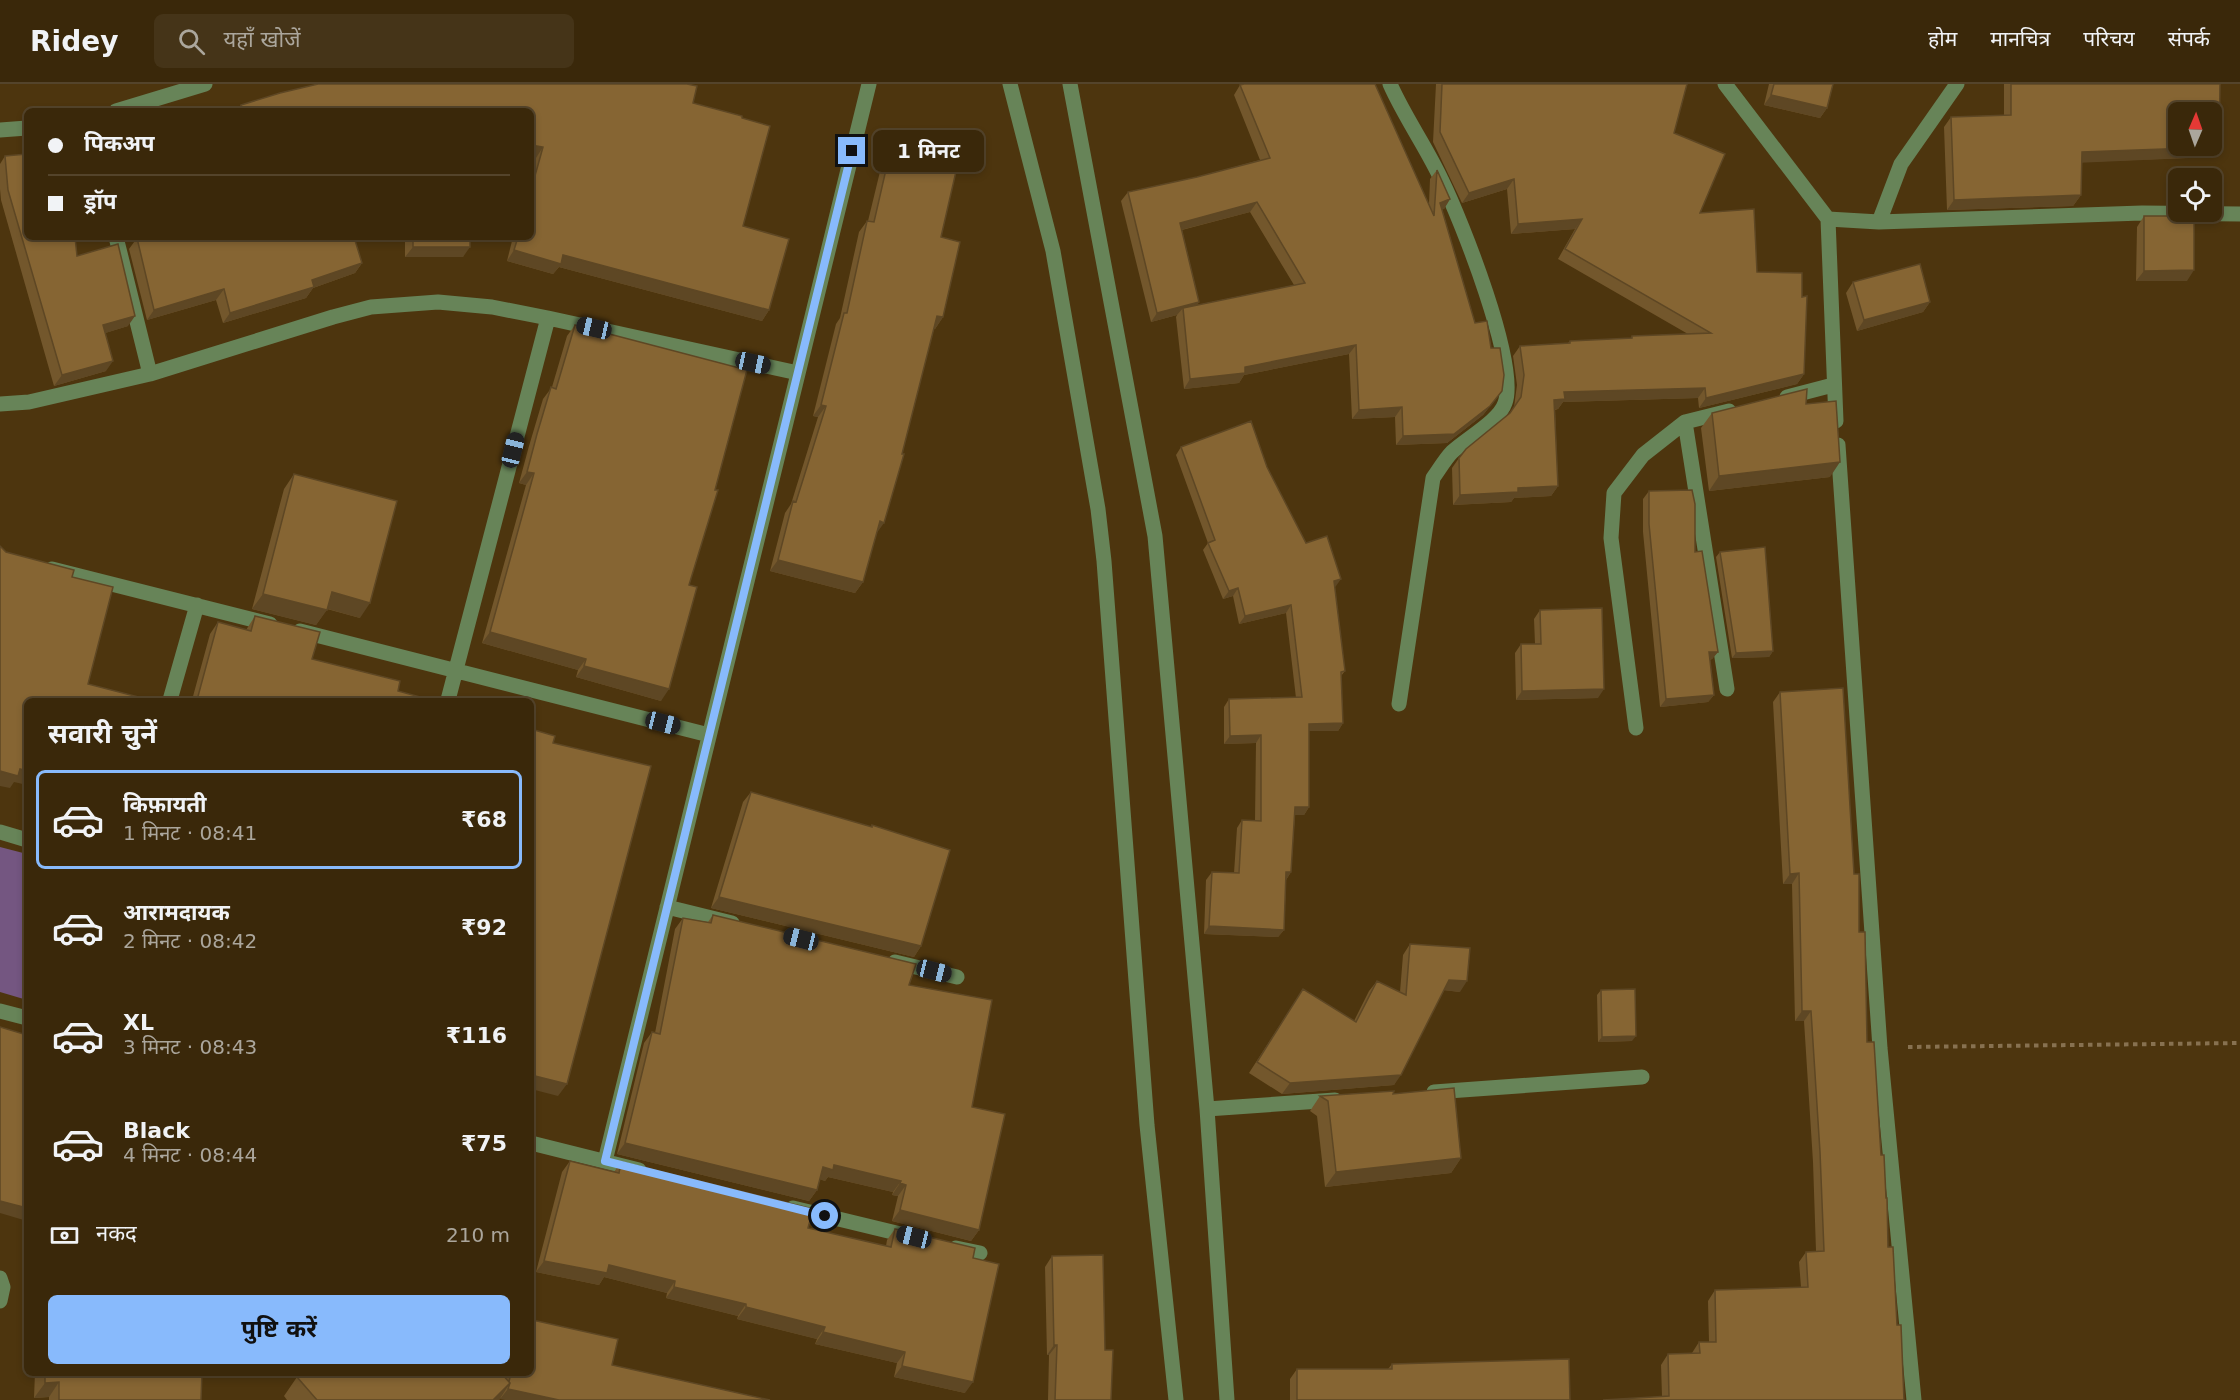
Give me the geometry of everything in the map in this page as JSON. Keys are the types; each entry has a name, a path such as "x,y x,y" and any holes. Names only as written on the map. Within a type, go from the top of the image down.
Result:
{"street":[{"path":"126,108 205,84"},
{"path":"605,1161 869,84"},
{"path":"1010,84 1053,251 1098,509 1147,1125 1176,1400"},
{"path":"1070,84 1155,536 1207,1109 1227,1400"},
{"path":"1390,84 1442,180 1475,261 1497,327 1508,385 1506,402 1500,412 1450,453 1433,478 1399,704"},
{"path":"1725,84 1828,219 1833,385 1880,1048 1914,1400"},
{"path":"1879,222 1901,164 1957,84"},
{"path":"0,130 24,128"},
{"path":"1828,219 1879,222 2142,213 2240,214"},
{"path":"117,240 150,374"},
{"path":"0,404 28,402 150,374 371,307 438,302 492,308 548,318 798,373"},
{"path":"449,698 548,318"},
{"path":"1777,399 1833,385"},
{"path":"1636,728 1611,538 1614,493 1643,455 1685,422 1742,408"},
{"path":"1685,422 1727,689"},
{"path":"35,564 709,735"},
{"path":"171,698 196,605"},
{"path":"0,832 24,839"},
{"path":"667,907 748,927"},
{"path":"876,957 957,977"},
{"path":"0,1011 24,1017"},
{"path":"1415,1094 1642,1077"},
{"path":"1207,1109 1355,1098"},
{"path":"534,1144 650,1173"},
{"path":"775,1203 923,1239"},
{"path":"946,1245 980,1254"},
{"path":"0,1278 3,1287 0,1301"}],"path":[{"path":"1880,1048 2240,1043"}],"shaded area":[{"path":"0,847 24,853 24,999 0,992"}],"building":[{"path":"318,84 687,84 697,86 693,103 770,126 743,226 789,239 769,310 563,255 561,264 514,250 517,240 534,240 534,179 543,147 534,146 534,108 242,108 241,105"},
{"path":"1375,84 1434,216 1437,170 1450,199 1440,203 1475,323 1487,321 1491,348 1500,348 1504,375 1502,391 1490,406 1454,434 1403,436 1402,407 1359,410 1356,345 1245,367 1245,373 1190,379 1183,308 1305,283 1257,202 1180,223 1199,302 1157,313 1128,192 1270,158 1240,85"},
{"path":"1442,84 1687,84 1674,133 1725,154 1700,213 1754,209 1757,272 1802,273 1802,297 1807,296 1804,374 1706,398 1705,388 1564,392 1565,399 1554,400 1558,486 1518,488 1518,492 1460,495 1459,458 1466,449 1510,413 1521,397 1524,375 1520,346 1632,338 1632,336 1711,333 1565,249 1582,219 1518,224 1514,179 1469,193 1440,132"},
{"path":"1774,84 1833,84 1827,108 1771,95"},
{"path":"2011,84 2220,84 2220,102 2168,102 2168,149 2082,152 2081,195 1954,200 1951,117 2011,115"},
{"path":"893,139 960,154 941,237 960,242 943,317 937,316 902,454 904,454 884,523 880,521 863,582 778,560 793,501 796,502 826,406 821,405 844,313 847,313 867,221 874,222"},
{"path":"24,154 24,240 75,240 77,256 118,244 135,316 103,325 113,361 62,375 8,190 5,156"},
{"path":"2144,216 2168,216 2168,222 2194,222 2194,270 2144,271"},
{"path":"137,240 355,240 362,263 312,280 314,287 230,313 224,289 154,310"},
{"path":"413,240 470,240 470,247 413,247"},
{"path":"1920,264 1930,302 1864,320 1853,282"},
{"path":"575,325 747,370 715,490 718,490 689,585 697,587 669,689 584,666 586,659 490,632 534,473 527,472 537,434 551,387 556,389"},
{"path":"1807,389 1806,404 1836,401 1840,462 1719,476 1712,413"},
{"path":"1251,421 1267,467 1306,543 1327,536 1341,579 1334,581 1345,671 1341,672 1343,723 1309,724 1309,807 1295,807 1291,872 1286,872 1284,930 1209,926 1212,872 1239,873 1242,820 1261,821 1261,735 1230,736 1229,699 1302,697 1291,605 1245,616 1238,588 1229,591 1208,543 1215,540 1181,447"},
{"path":"294,474 397,501 370,603 332,592 327,610 263,594"},
{"path":"1692,490 1695,504 1695,552 1702,551 1718,652 1709,652 1714,695 1666,699 1649,524 1649,491"},
{"path":"0,546 6,552 74,570 72,577 113,587 88,684 142,698 24,698 24,770 20,769 18,776 0,771"},
{"path":"1765,547 1773,651 1736,653 1720,552"},
{"path":"1602,608 1604,689 1522,691 1521,644 1541,644 1540,610"},
{"path":"255,616 320,632 312,659 400,681 398,691 424,698 198,698 218,622 251,631"},
{"path":"1843,688 1854,874 1859,874 1859,932 1865,932 1867,1042 1874,1042 1881,1155 1884,1155 1887,1198 1888,1247 1893,1247 1897,1325 1901,1325 1904,1400 1603,1400 1669,1396 1668,1354 1700,1353 1699,1342 1716,1342 1715,1290 1808,1287 1806,1252 1824,1251 1811,1011 1802,1011 1799,873 1790,874 1780,692"},
{"path":"534,730 555,736 553,743 651,766 567,1084 534,1076"},
{"path":"751,792 872,827 872,825 950,850 921,946 719,897"},
{"path":"713,915 916,964 909,985 992,1000 972,1107 1005,1114 979,1230 900,1210 906,1185 900,1183 901,1181 834,1165 833,1170 823,1167 817,1190 625,1143 652,1032 660,1034 683,918 711,923"},
{"path":"1410,944 1470,948 1467,981 1449,980 1401,1075 1290,1083 1257,1062 1303,989 1356,1022 1377,981 1406,995"},
{"path":"1635,989 1636,1036 1602,1037 1601,990"},
{"path":"0,1027 24,1034 24,1207 0,1201"},
{"path":"1454,1088 1461,1158 1336,1172 1328,1101 1320,1096 1394,1091 1393,1094"},
{"path":"570,1161 619,1173 621,1162 813,1209 808,1228 891,1247 895,1229 975,1248 973,1258 999,1264 973,1382 902,1366 905,1352 823,1332 825,1327 746,1307 746,1304 674,1287 675,1281 609,1265 607,1273 544,1261"},
{"path":"1103,1255 1105,1350 1113,1350 1111,1400 1055,1400 1057,1345 1054,1345 1052,1256"},
{"path":"534,1321 537,1321 618,1339 612,1365 770,1400 559,1400 508,1389 510,1376 534,1376"},
{"path":"1569,1359 1570,1400 1297,1400 1297,1369 1392,1369 1392,1364"},
{"path":"45,1376 202,1376 201,1400 59,1400 59,1382 45,1383"},
{"path":"504,1376 510,1383 493,1400 317,1400 297,1377"}],"route":[{"path":"825,1216 605,1161 852,151"}]}
